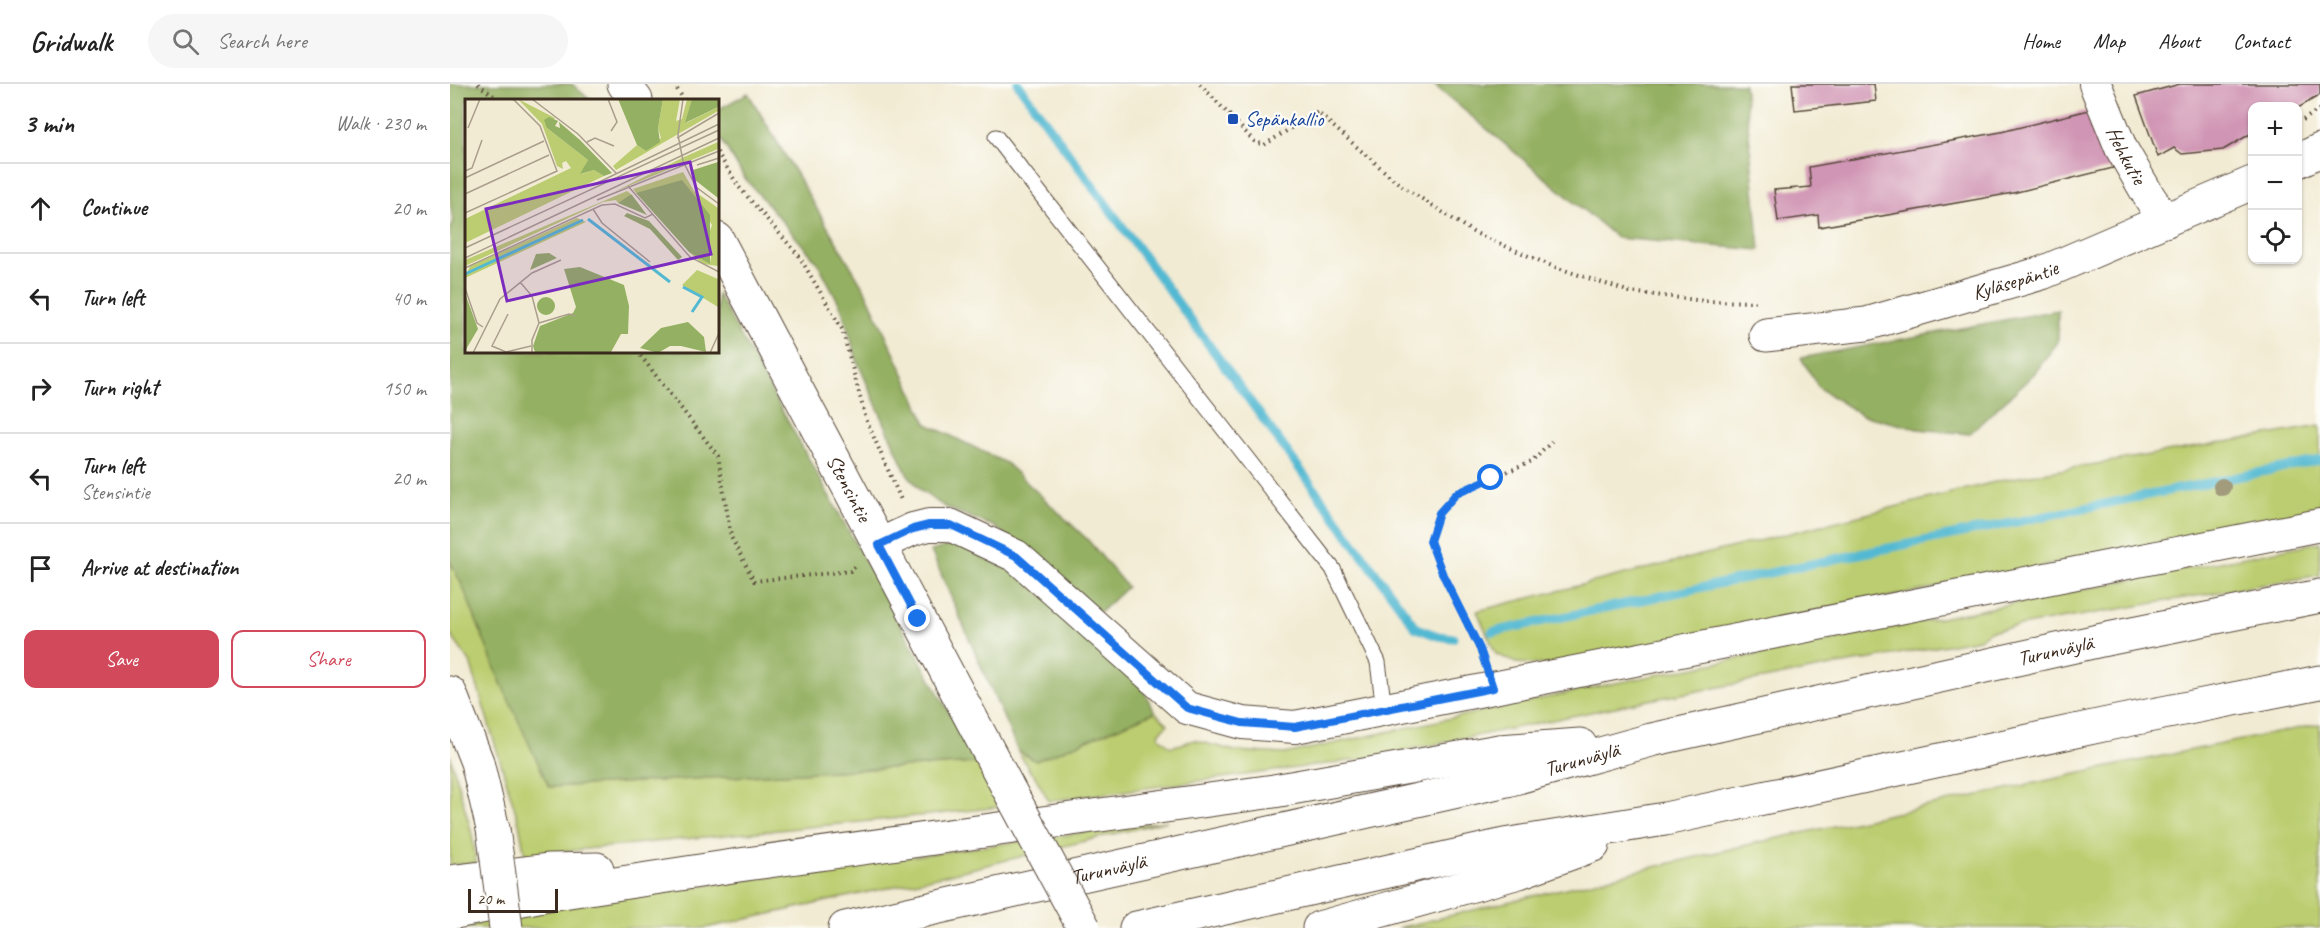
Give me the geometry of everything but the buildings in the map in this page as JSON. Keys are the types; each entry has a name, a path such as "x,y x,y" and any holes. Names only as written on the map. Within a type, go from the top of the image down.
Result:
{"main road":[{"path":"624,84 635,99"},
{"path":"2302,159 2320,150"},
{"name":"Kyläsepäntie","path":"1766,335 1866,324 2042,273 2248,185"},
{"name":"Stensintie","path":"718,241 1084,928"},
{"name":"Turunväylä","path":"845,928 1507,780 1651,740 2102,640 2320,596"},
{"path":"1136,928 1504,845 1665,819 2117,722 2320,682"},
{"path":"450,693 477,762 493,829 506,928"},
{"path":"450,913 543,895 1274,790 1499,751 1651,740"},
{"path":"1319,928 1519,872 1665,819"},
{"path":"450,882 550,870 739,866"}],"street":[{"name":"Hehkutie","path":"2095,84 2121,148 2166,221"},
{"path":"879,545 913,529 929,525 951,525 1016,556 1187,708 1242,723 1295,727 2320,525"}],"lane":[{"path":"996,137 1333,569 1378,662 1384,710"}],"path":[{"path":"478,84 498,99"},
{"path":"674,84 683,99"},
{"path":"1200,84 1254,141 1264,145 1317,112 1399,184 1473,232 1552,266 1630,292 1705,301 1753,302"},
{"path":"2302,121 2320,110"},
{"path":"718,154 739,187 799,256 842,329 866,419 913,529"},
{"path":"638,352 718,456 731,537 754,581 850,571 879,545"},
{"path":"1493,688 1480,649 1443,575 1430,541 1439,513 1456,494 1532,462 1553,440"}],"green space":[{"path":"450,84 572,84 589,99 465,99 465,352 718,352 718,295 977,763 549,787 500,681 463,587 450,561 450,229 453,224 450,202"},
{"path":"1433,84 1744,84 1760,250 1617,238"},
{"path":"748,93 865,290 927,424 1006,463 1088,540 1127,587 1100,612 1035,555 993,526 945,507 921,491 906,472 858,363 842,309 818,263 744,177 718,135 718,109"},
{"path":"2058,310 2058,342 2034,374 1969,434 1918,429 1861,415 1819,388 1801,358"},
{"path":"2320,426 2320,511 1547,665 1516,663 1496,654 1477,611 2007,479"},
{"path":"2320,542 2320,575 1990,631 1979,639 1649,700 1364,759 1049,801 1018,751 1036,761 1155,712 1168,724 1160,732 1159,737 1171,747 1194,740 1235,751 1285,754 1591,688"},
{"path":"954,544 1020,575 1137,679 1155,712 1036,761 1018,751 931,551"},
{"path":"450,561 549,787 977,763 999,807 525,856 519,823 470,662 450,634"},
{"path":"2320,724 2320,928 1398,928 1751,844"},
{"path":"450,755 472,834 476,863 450,865"},
{"path":"1167,821 950,874 706,928 450,928 570,904"}],"waterway":[{"path":"1018,84 1416,628 1438,636 1453,638"},
{"path":"1492,632 2320,460"}],"place":[{"name":"Sepänkallio","path":"1233,119"}],"route":[{"path":"918,619 879,545 913,529 929,525 951,525 1016,556 1187,708 1242,723 1295,727 1493,688 1480,649 1443,575 1430,541 1439,513 1456,494 1491,478"}]}
